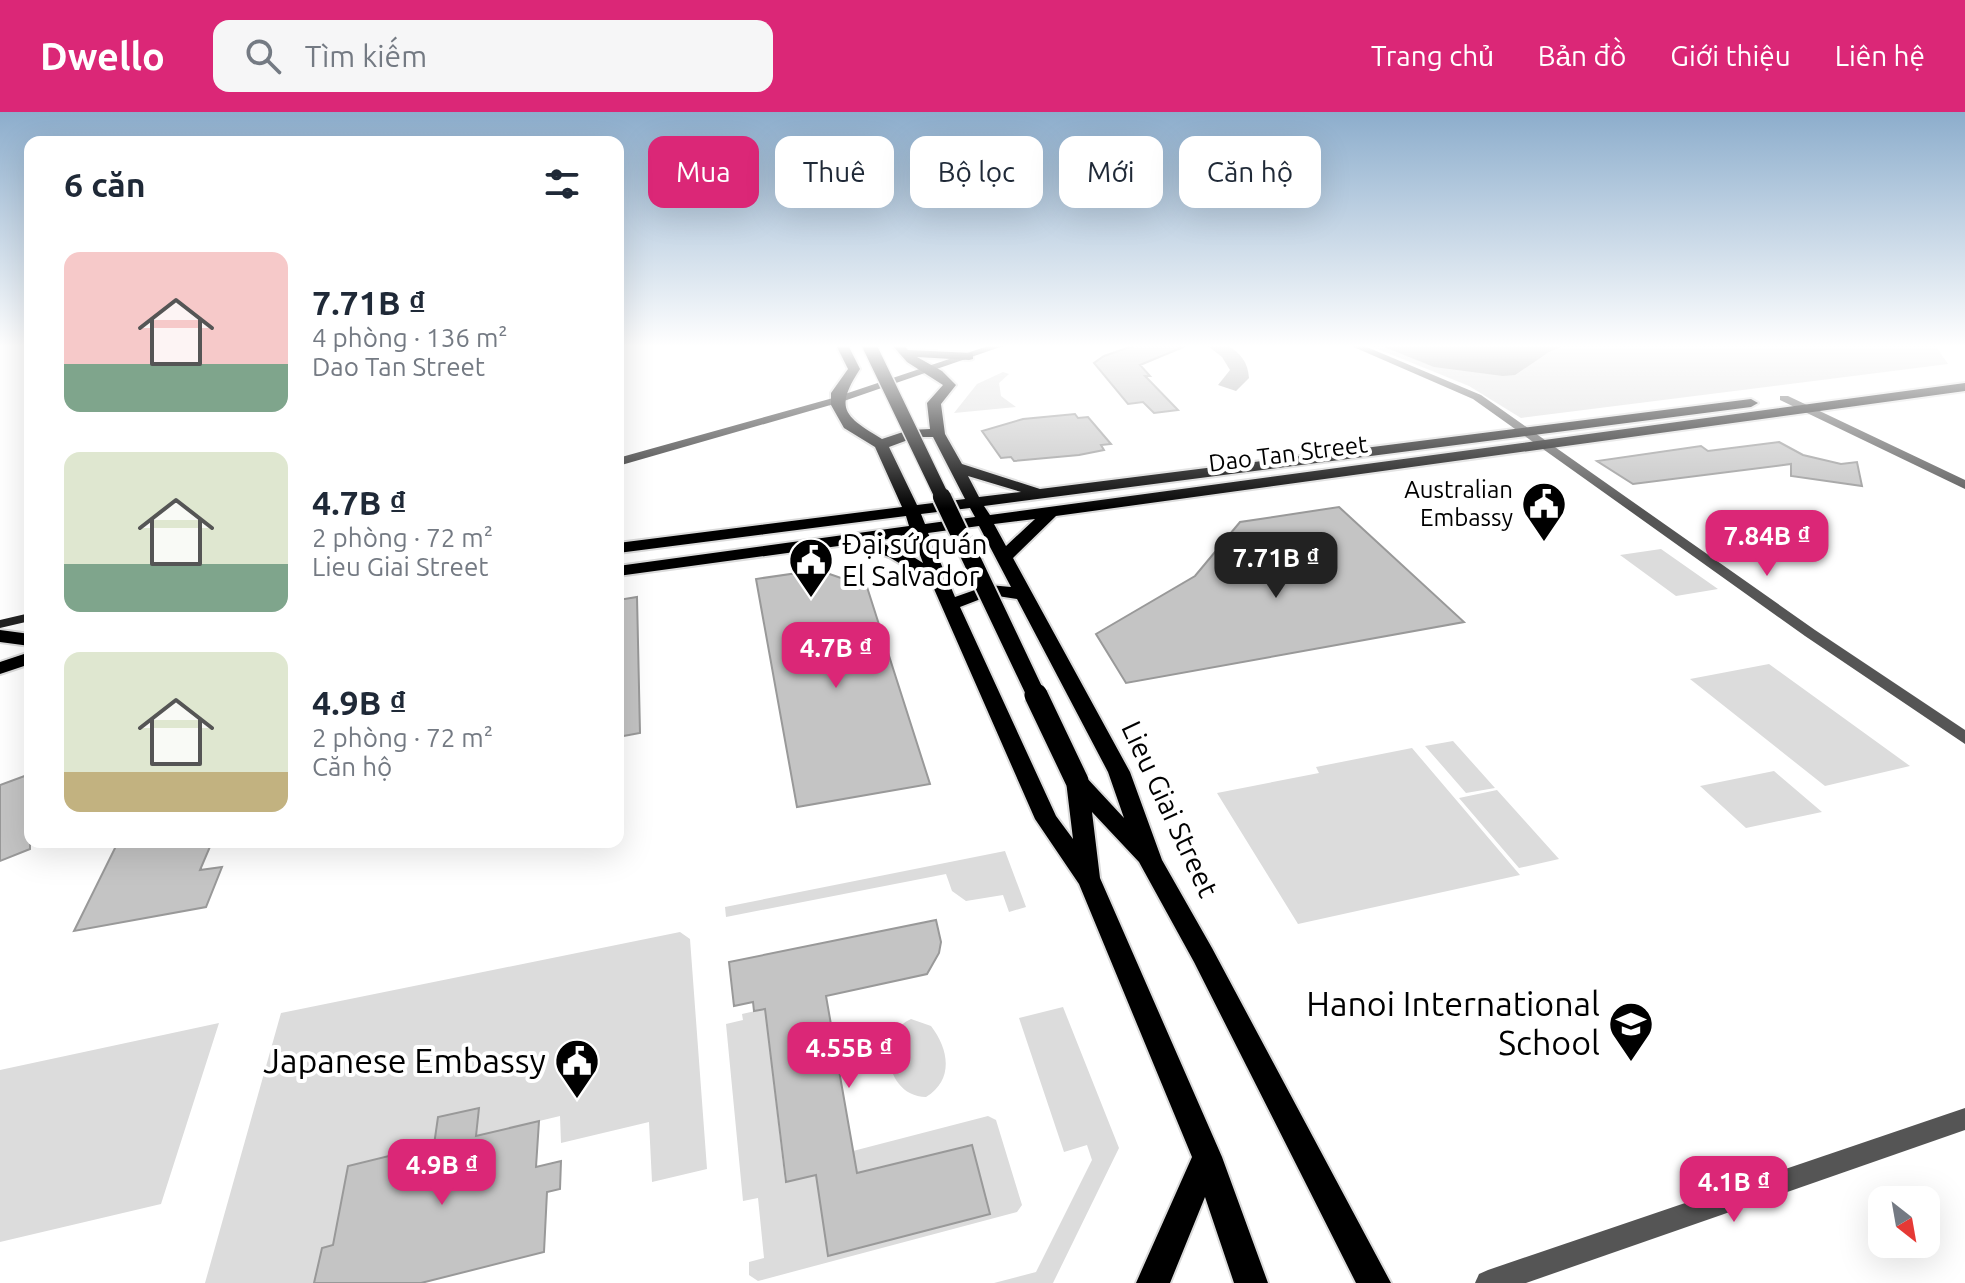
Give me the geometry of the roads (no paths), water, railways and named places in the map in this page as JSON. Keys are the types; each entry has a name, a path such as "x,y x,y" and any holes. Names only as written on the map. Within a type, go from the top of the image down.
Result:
{"main road":[{"path":"624,460 837,400 847,424 881,445 1046,819 1090,881 1207,1157 1251,1283"},
{"path":"895,400 1077,781 1150,861"},
{"path":"881,445 904,434 938,434 934,403 937,400"},
{"name":"Dao Tan Street","path":"624,547 1771,400"},
{"name":"Dao Tan Street","path":"624,570 986,523 1156,495 1549,446 1873,400"},
{"name":"Lieu Giai Street","path":"938,434 1119,772 1150,861 1203,955 1374,1283"},
{"path":"1408,446 1426,461"},
{"path":"958,468 1039,493 1051,512 1004,558"},
{"path":"881,514 889,536"},
{"path":"849,540 895,553 938,579"},
{"path":"950,605 983,591 1007,590 1023,594"},
{"path":"0,624 24,618"},
{"path":"0,636 24,639"},
{"path":"0,652 24,650"},
{"path":"0,668 24,660"},
{"path":"1077,781 1090,881"},
{"path":"1153,1283 1207,1157"}],"street":[{"path":"1478,400 1529,431 1810,633 1965,738"},
{"path":"1787,400 1965,485"},
{"path":"1488,1283 1965,1119"}],"place":[{"name":"Australian Embassy","path":"1544,543"},
{"name":"Đại sứ quán El Salvador","path":"811,599"},
{"name":"Hanoi International School","path":"1631,1063"},
{"name":"Japanese Embassy","path":"577,1100"}]}
